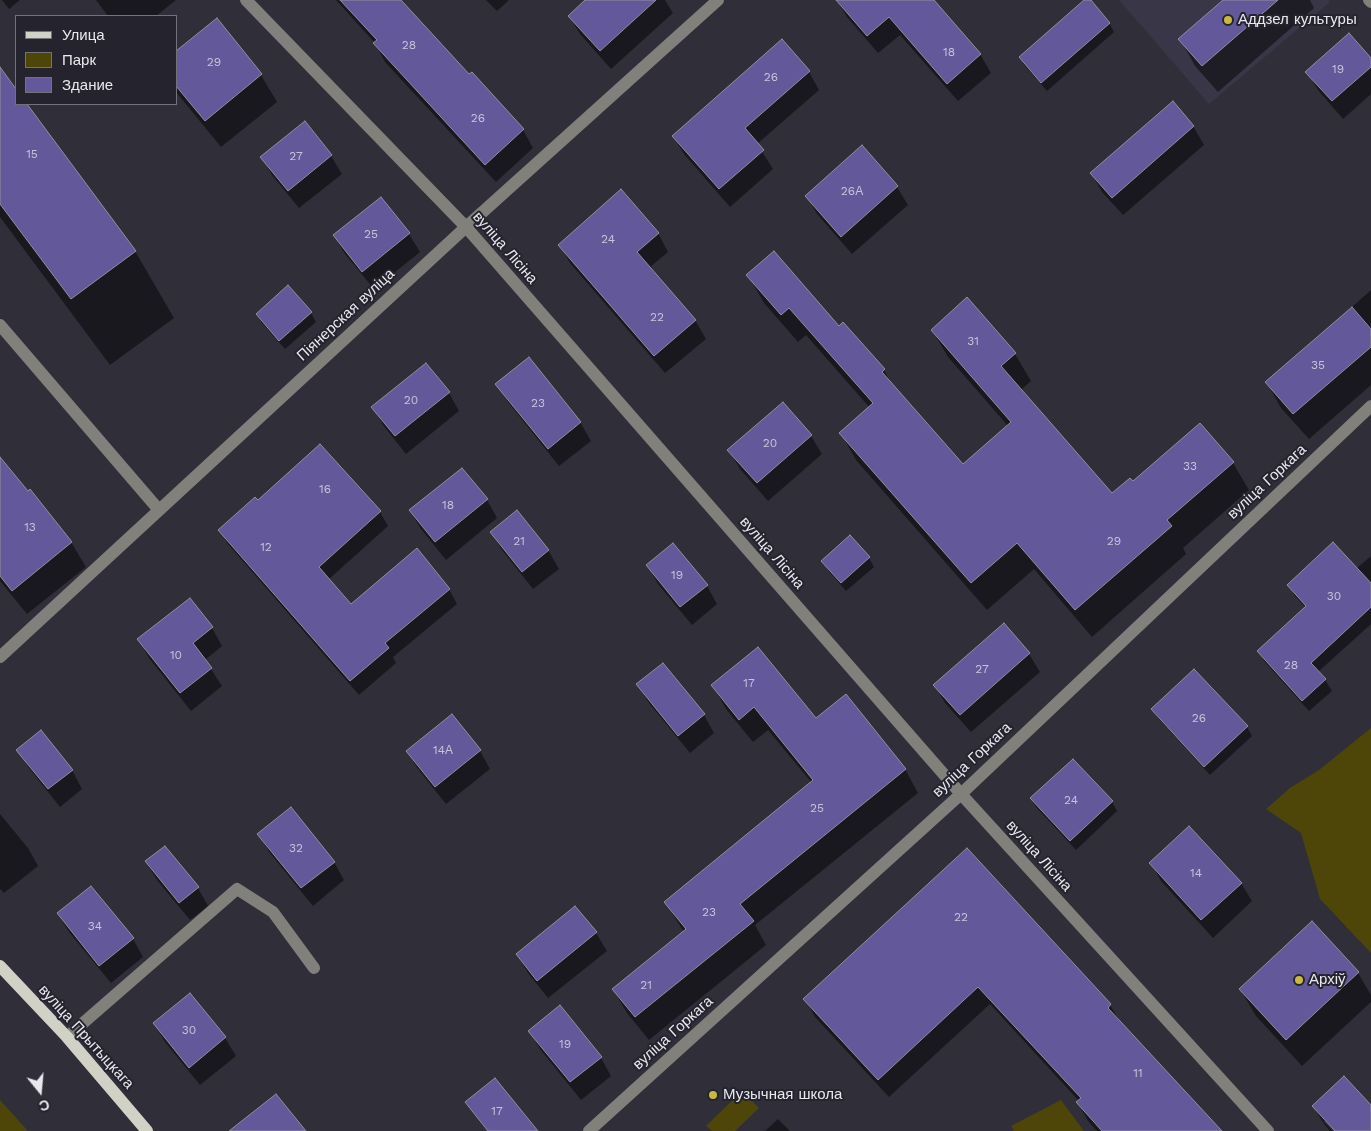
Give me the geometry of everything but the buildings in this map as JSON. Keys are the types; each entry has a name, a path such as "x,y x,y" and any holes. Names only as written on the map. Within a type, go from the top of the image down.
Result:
{"main road":[{"name":"вуліца Прытыцкага","path":"0,966 66,1037 147,1131"}],"street":[{"name":"вуліца Лісіна","path":"246,0 466,227 961,794 1268,1131"},
{"name":"Піянерская вуліца","path":"0,658 466,227 718,0"},
{"path":"0,325 159,510"},
{"name":"вуліца Горкага","path":"589,1131 961,794 1371,406"},
{"path":"66,1037 237,889 273,912 314,968"}],"shaded area":[{"path":"1119,0 1328,0 1330,2 1209,104"}],"green space":[{"path":"1371,728 1371,953 1320,899 1301,833 1266,809 1290,788 1319,770"},
{"path":"742,1091 759,1108 735,1131 712,1131 706,1126"},
{"path":"0,1100 28,1131 0,1131"},
{"path":"1061,1100 1084,1131 1014,1131 1011,1126"}],"place":[{"name":"Аддзел культуры","path":"1228,20"},
{"name":"Архіў","path":"1299,980"},
{"name":"Музычная школа","path":"713,1095"}]}
